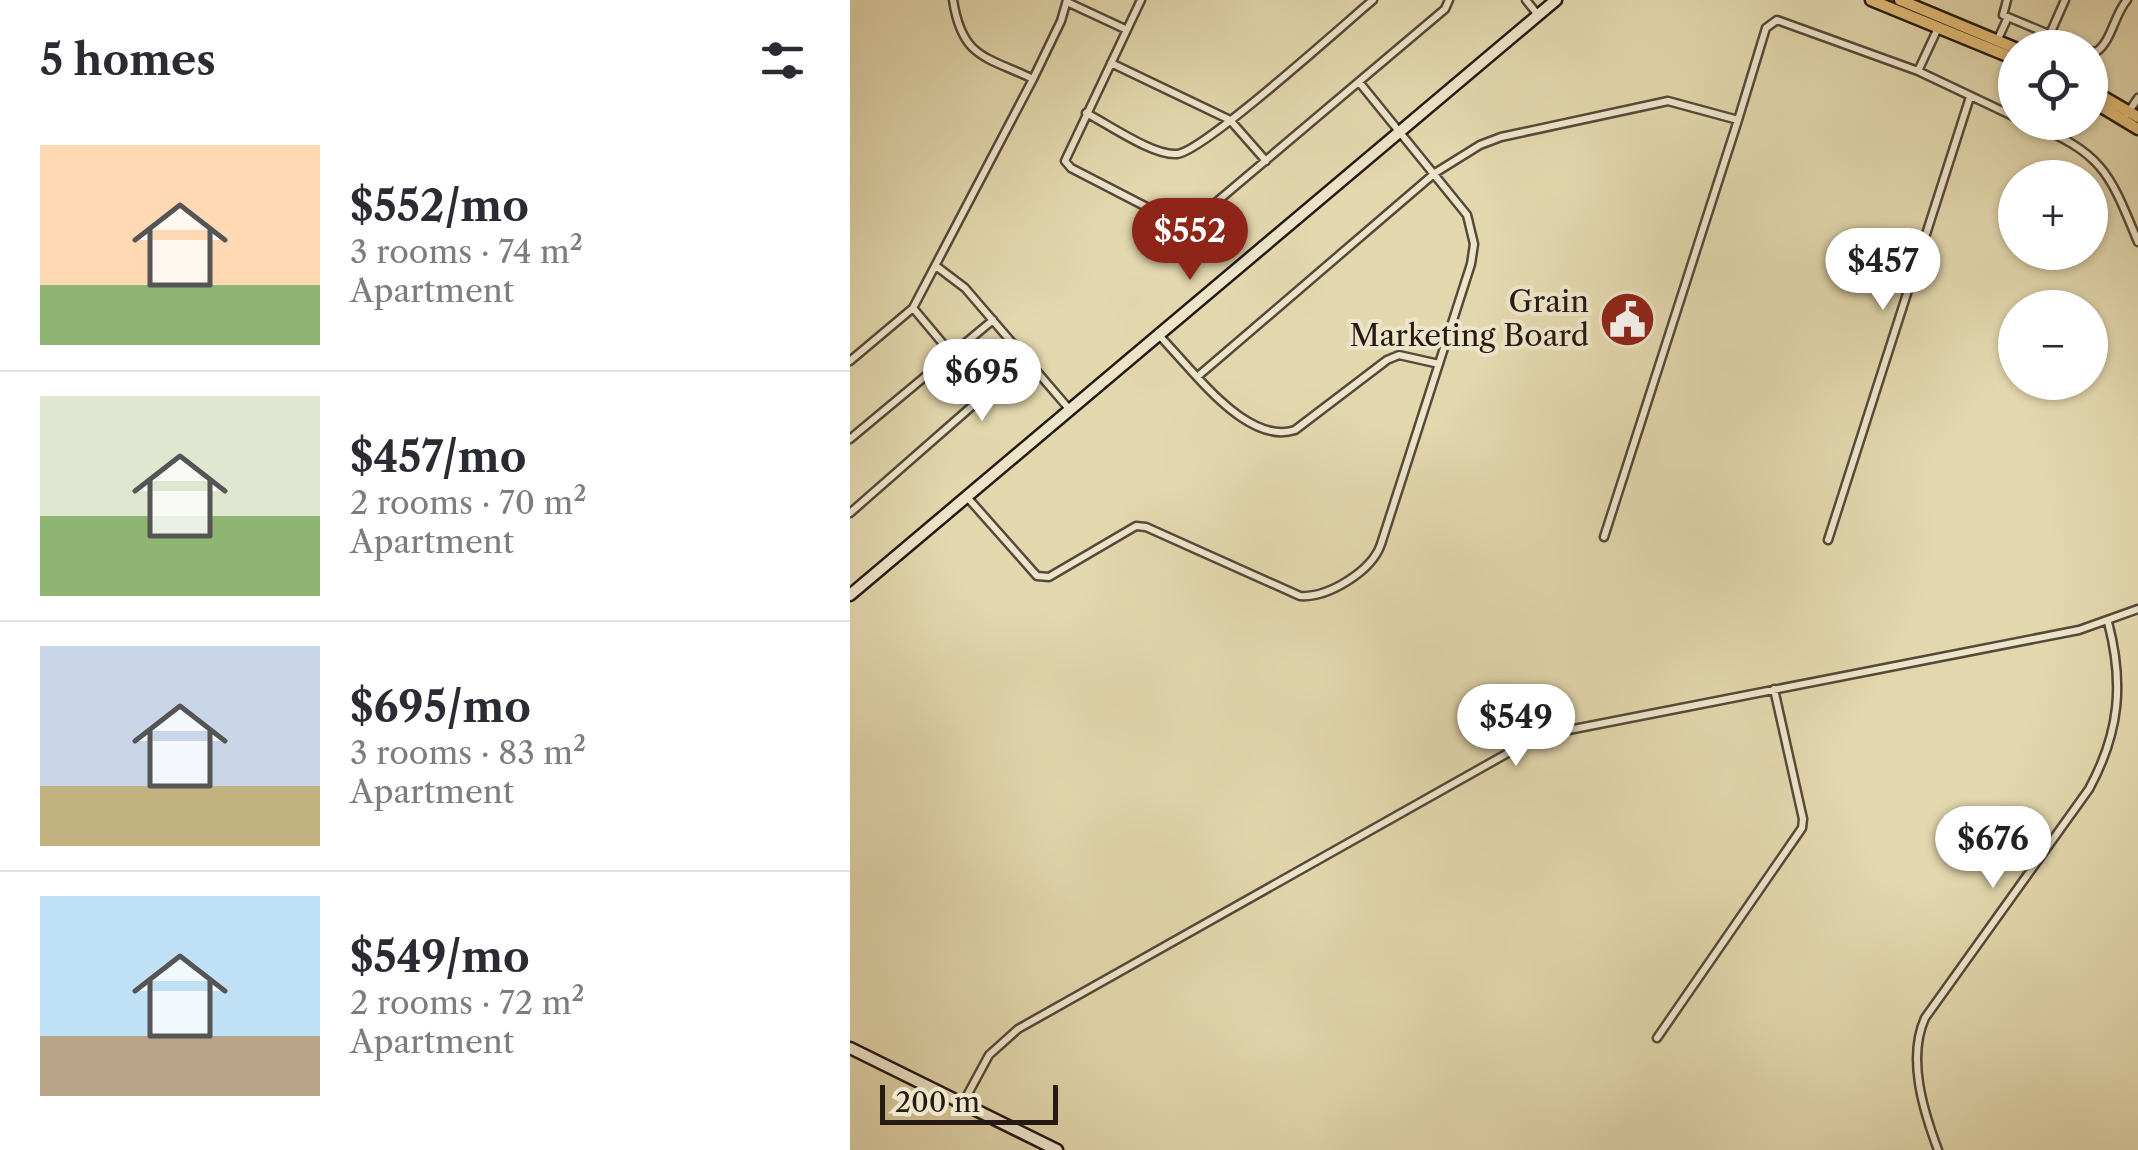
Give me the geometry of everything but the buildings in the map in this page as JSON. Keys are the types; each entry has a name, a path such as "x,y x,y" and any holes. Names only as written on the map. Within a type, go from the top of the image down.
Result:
{"main road":[{"path":"1872,0 1997,41"},
{"path":"1900,0 1998,52"},
{"path":"2108,101 2130,116 2138,129"}],"street":[{"path":"953,0 958,28 970,49 1033,79"},
{"path":"1141,0 1065,156 1068,165 1174,218 1186,219 1207,210 1266,161 1445,9 1448,0"},
{"path":"1086,112 1153,148 1174,154 1192,150 1372,0"},
{"path":"1526,0 1538,15"},
{"path":"850,595 1556,0"},
{"path":"2007,0 2002,13 2040,30"},
{"path":"2052,30 2065,0"},
{"path":"2108,36 2127,0"},
{"path":"850,361 912,308 1033,79 1067,1 1126,29"},
{"path":"1997,41 2008,17"},
{"path":"1604,537 1766,28 1777,20 1918,71 1998,109"},
{"path":"1918,71 1941,23"},
{"path":"1111,63 1230,120 1266,161"},
{"path":"966,496 1037,576 1049,577 1129,528 1141,526 1300,596 1314,597 1357,572 1378,554 1474,244 1467,215 1359,82"},
{"path":"1828,540 1970,97"},
{"path":"2130,116 2138,98"},
{"path":"1197,378 1436,173 1470,150 1502,137 1658,102 1676,102 1738,120"},
{"path":"2068,140 2102,167 2116,188 2138,242"},
{"path":"936,266 958,281 1070,410"},
{"path":"850,513 979,400 980,389 912,308"},
{"path":"850,439 993,320"},
{"path":"1159,335 1225,407 1250,422 1285,433 1296,430 1387,360 1399,355 1439,364"},
{"path":"962,1104 989,1055 1018,1029 1518,746 1558,731 2108,622 2138,610"},
{"path":"1938,1150 1915,1051 1919,1032 2101,767 2112,740 2119,677 2108,622"},
{"path":"1657,1038 1802,828 1774,689"},
{"path":"850,1048 1057,1150"}],"place":[{"name":"Grain Marketing Board","path":"1628,319"}]}
